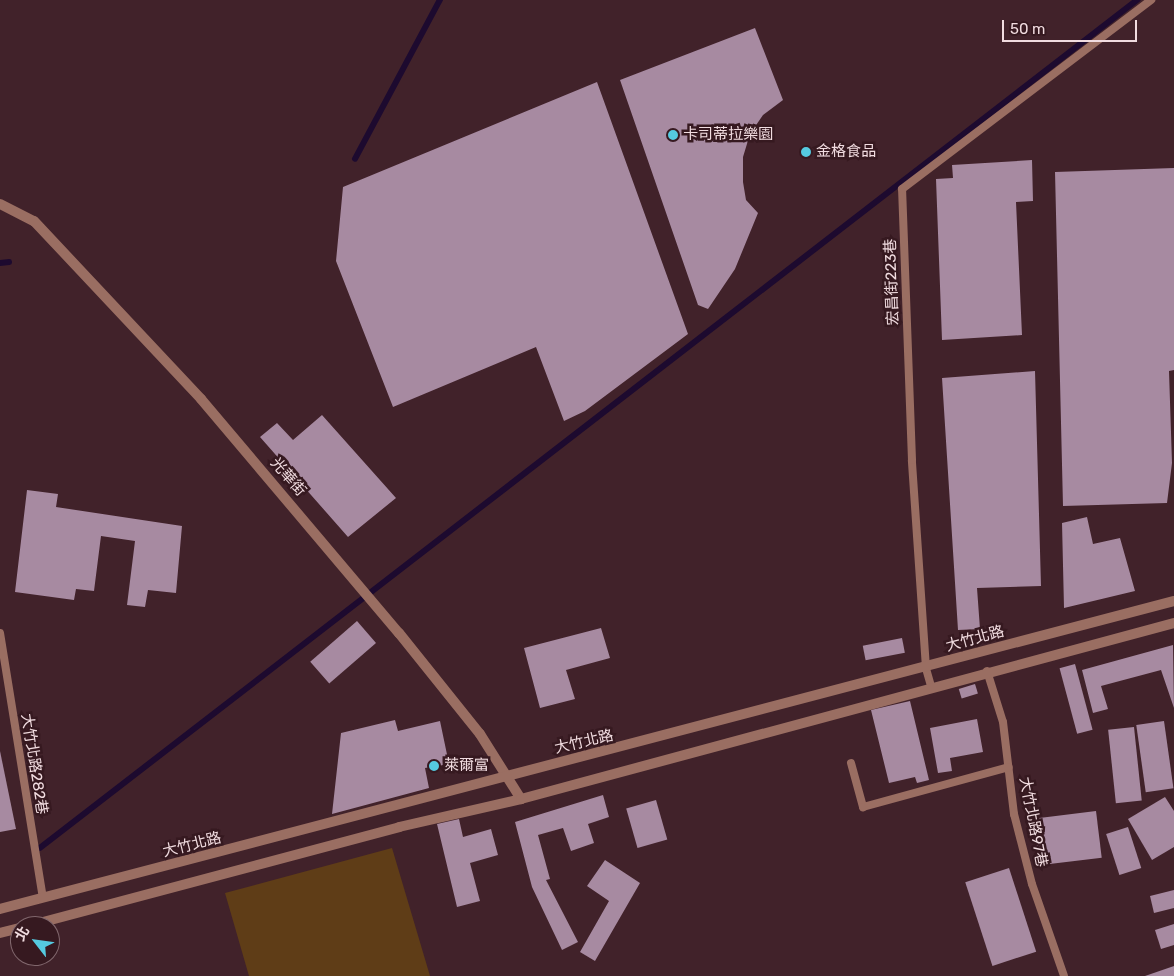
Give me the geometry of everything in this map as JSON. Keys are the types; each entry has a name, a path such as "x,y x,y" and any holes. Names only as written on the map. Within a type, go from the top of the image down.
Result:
{"street":[{"name":"光華街","path":"0,204 34,221 201,399 399,633 480,734 522,799"},
{"name":"大竹北路","path":"0,909 926,668 1174,601"},
{"path":"60,917 400,826 522,799 931,686 1174,622"}],"lane":[{"name":"宏昌街223巷","path":"931,686 926,668 912,460 902,189 1151,0"},
{"name":"大竹北路282巷","path":"0,633 43,898"},
{"name":"大竹北路97巷","path":"987,671 1003,722 1014,814 1032,884 1064,976"},
{"path":"851,763 863,806 1008,767"}],"shaded area":[{"path":"392,848 430,976 249,976 225,893"}],"building":[{"path":"755,28 783,100 763,115 750,134 743,157 743,182 746,200 758,213 735,269 708,309 698,305 620,80"},
{"path":"597,82 688,334 585,411 564,421 536,347 393,407 336,261 343,187"},
{"path":"1032,160 1033,201 1016,202 1022,335 942,340 936,179 953,178 952,165"},
{"path":"1174,168 1174,370 1169,371 1172,463 1167,503 1063,506 1055,172"},
{"path":"1035,371 1041,586 977,588 980,629 958,630 942,378"},
{"path":"322,415 396,498 348,537 260,437 277,423 293,440"},
{"path":"27,490 58,494 56,507 182,526 176,593 148,590 145,607 127,605 135,541 101,536 94,591 76,589 74,600 15,592"},
{"path":"1087,517 1093,544 1120,538 1135,591 1064,608 1062,523"},
{"path":"357,621 376,643 329,684 310,662"},
{"path":"601,628 610,658 566,670 575,699 540,708 524,648"},
{"path":"902,638 905,653 866,660 863,646"},
{"path":"1173,645 1174,708 1161,670 1101,686 1108,709 1093,713 1082,670"},
{"path":"1075,664 1093,730 1077,734 1060,668"},
{"path":"975,684 978,694 962,699 959,689"},
{"path":"910,701 929,780 917,783 915,777 889,783 871,710"},
{"path":"977,719 983,752 950,758 952,771 938,773 930,728"},
{"path":"395,720 398,731 440,721 449,764 425,768 429,788 332,814 341,733"},
{"path":"1164,721 1173,788 1146,792 1136,725"},
{"path":"1134,727 1142,801 1116,803 1108,730"},
{"path":"0,751 16,829 0,832"},
{"path":"603,795 609,817 588,824 594,843 571,851 563,828 538,835 550,879 546,880 578,942 562,950 532,887 515,822"},
{"path":"1165,797 1174,811 1174,847 1152,860 1128,819"},
{"path":"656,800 667,839 638,848 626,809"},
{"path":"1096,811 1102,858 1039,865 1033,819"},
{"path":"459,819 463,837 491,829 498,855 470,863 480,901 457,907 437,824"},
{"path":"1128,827 1141,868 1119,875 1106,834"},
{"path":"605,860 640,883 595,961 580,952 609,901 587,886"},
{"path":"1009,868 1036,952 992,966 965,882"},
{"path":"1174,890 1174,908 1154,913 1150,896"},
{"path":"1174,924 1174,945 1161,949 1155,930"},
{"path":"1174,966 1174,976 1145,976"}],"waterway":[{"path":"355,159 440,0"},
{"path":"40,848 1137,0"},
{"path":"0,263 9,262"}],"place":[{"name":"卡司蒂拉樂園","path":"673,135"},
{"name":"金格食品","path":"806,152"},
{"name":"萊爾富","path":"434,766"}]}
